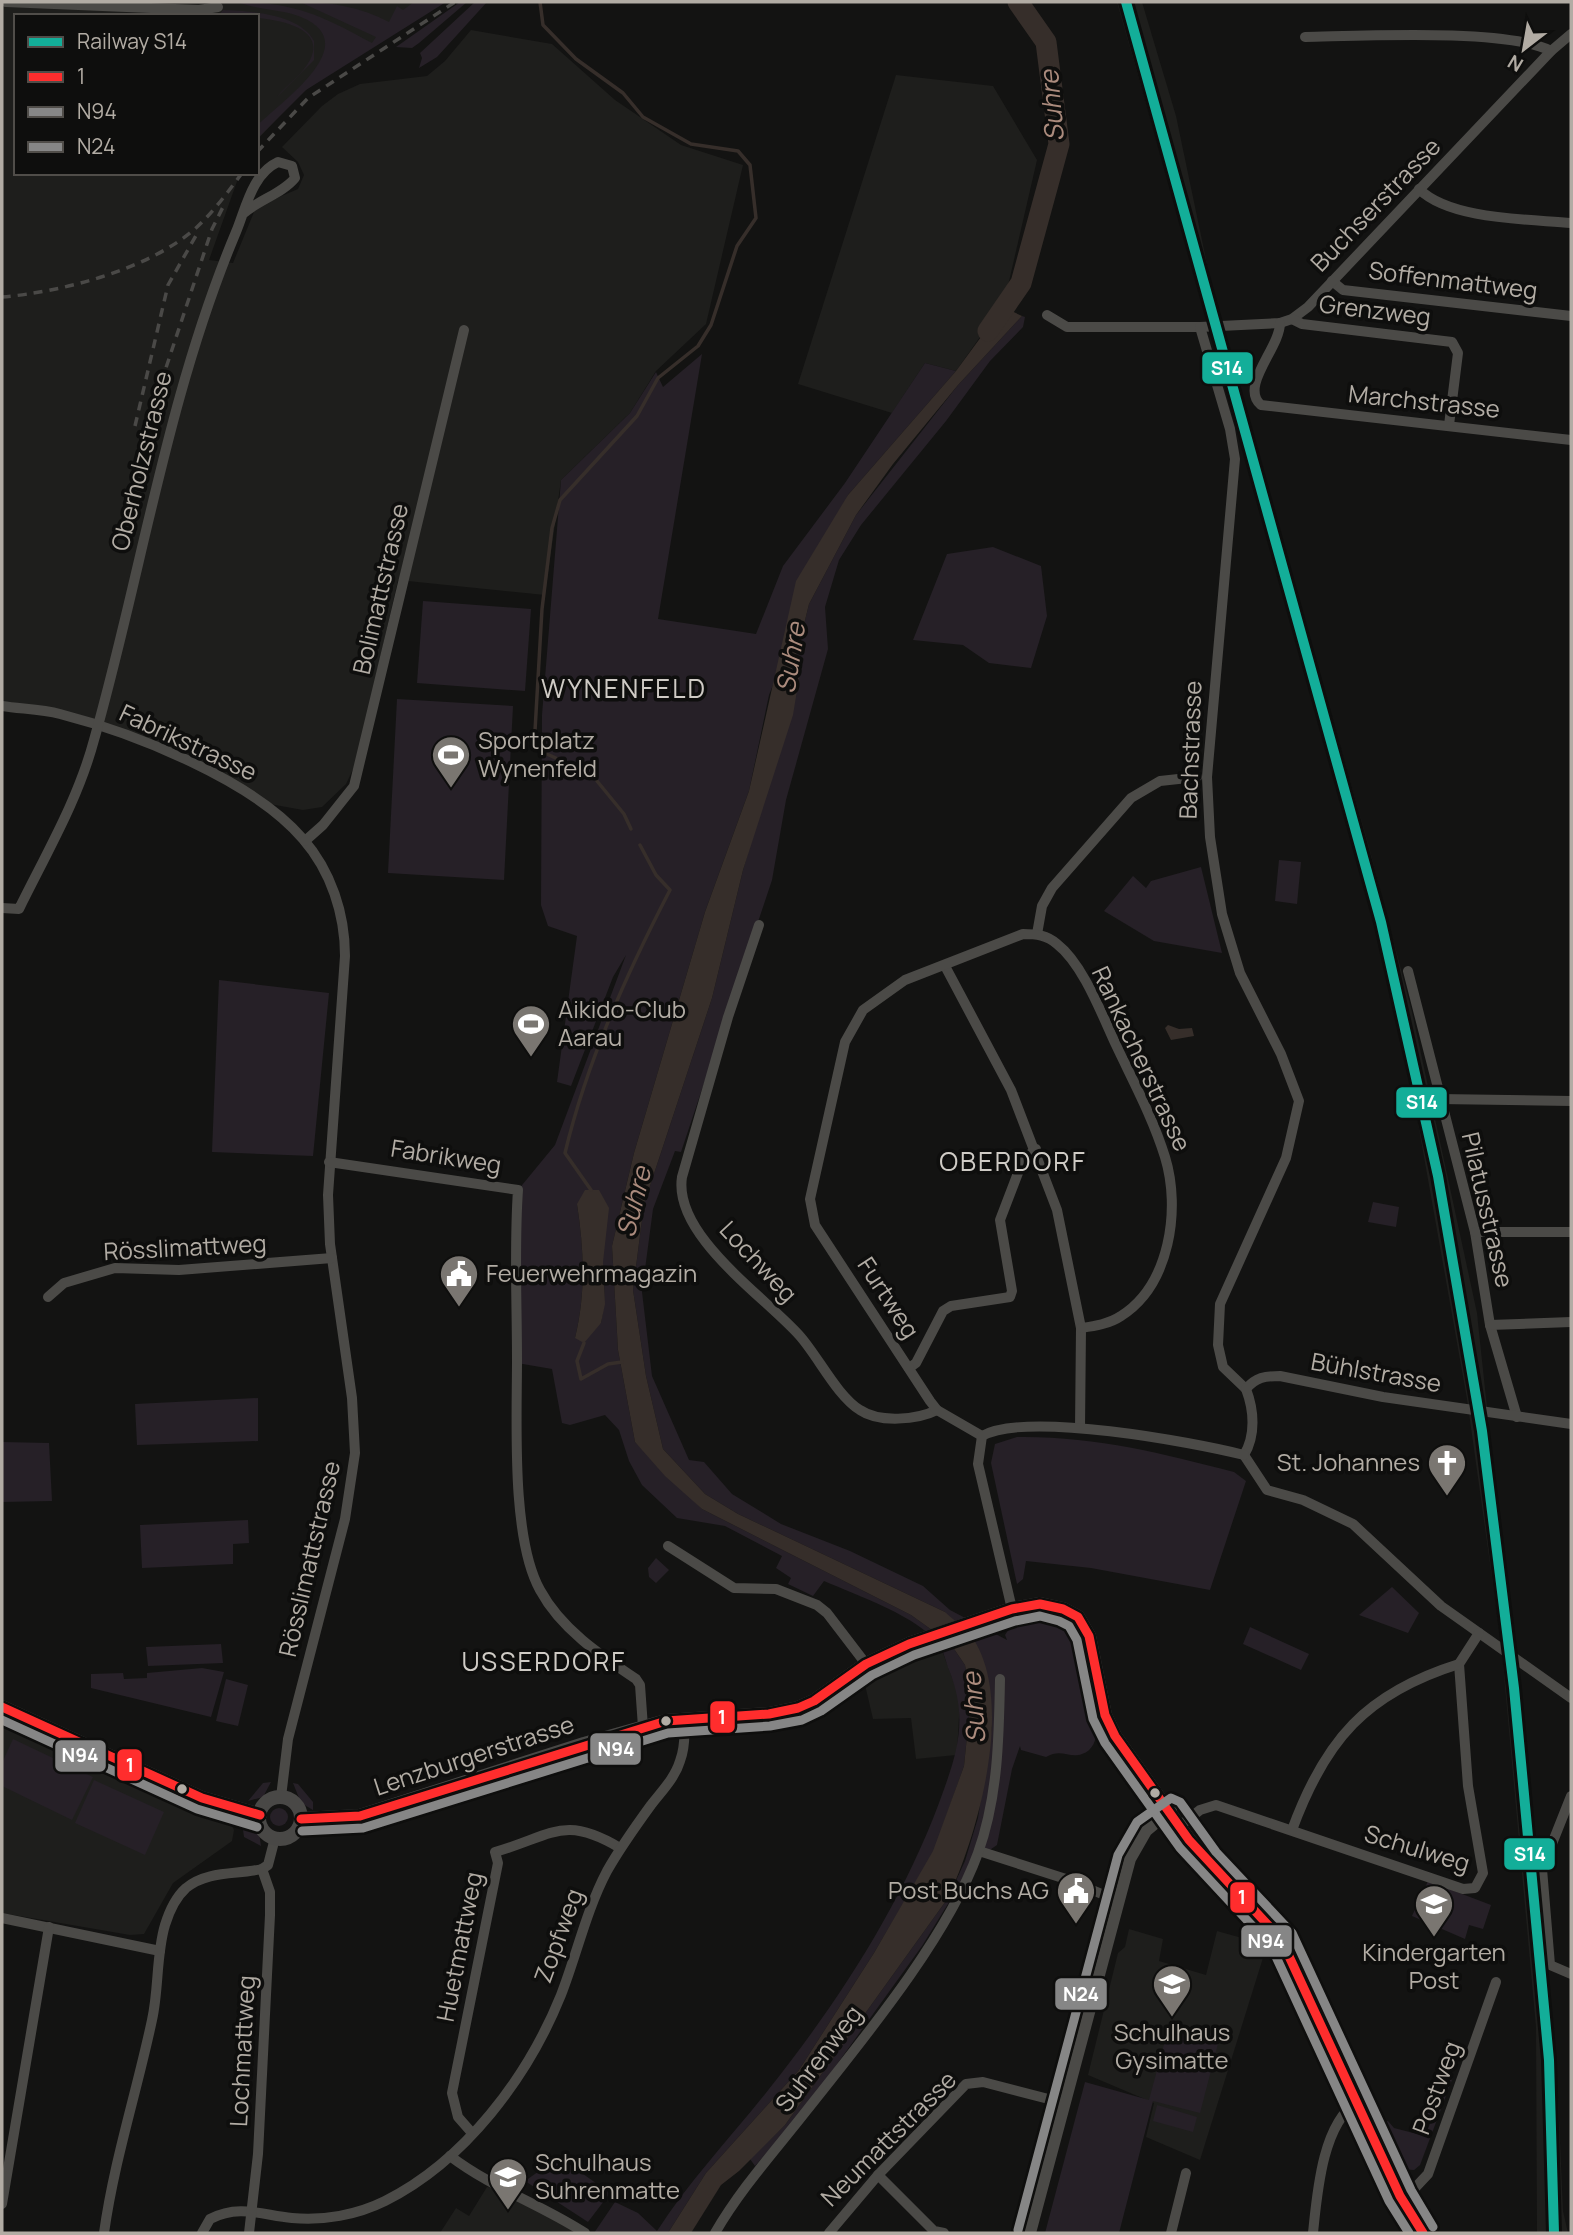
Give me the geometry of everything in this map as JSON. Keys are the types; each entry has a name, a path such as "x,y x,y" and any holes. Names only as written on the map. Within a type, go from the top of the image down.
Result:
{"main road":[{"name":"Lenzburgerstrasse","path":"301,1819 360,1816 643,1727 684,1720 769,1714 798,1708 814,1701 866,1664 930,1637 1012,1609 1052,1605 1073,1614 1084,1626 1109,1727 1209,1863 1281,1939 1400,2196 1423,2233"},
{"path":"2,1707 202,1798 260,1815"},
{"path":"281,1797 293,1802 301,1819 293,1835 275,1838 262,1828 260,1815 267,1802 281,1797"}],"street":[{"path":"6,2 199,10 218,7"},
{"name":"Buchserstrasse","path":"1047,315 1067,327 1200,327 1280,323 1292,319 1308,307 1551,51 1571,34"},
{"path":"1305,37 1393,35 1482,39 1537,44 1551,51"},
{"name":"Oberholzstrasse","path":"2,908 19,909 66,816 98,725 180,390 215,281 256,182 270,165 278,162 292,166 295,178 290,184 260,199 244,213"},
{"path":"1419,189 1441,205 1488,214 1571,223"},
{"name":"Soffenmattweg","path":"1332,281 1343,290 1571,316"},
{"name":"Grenzweg","path":"1292,319 1302,324 1452,342 1458,353 1449,425"},
{"name":"Marchstrasse","path":"1280,323 1280,335 1262,365 1252,392 1254,400 1261,405 1571,440"},
{"name":"Bachstrasse","path":"1200,327 1230,429 1235,459 1207,777 1214,872 1240,973 1281,1054 1299,1101 1286,1158 1220,1304 1218,1345 1223,1367 1246,1389"},
{"name":"Bolimattstrasse","path":"305,841 333,813 354,786 464,330"},
{"name":"Fabrikstrasse","path":"2,706 57,713 98,725 176,756 264,803 305,841 329,880 345,932 329,1161"},
{"path":"1080,1428 1081,1328 1057,1210 1036,1149 999,1065 945,966 1023,934 1037,934 1042,906 1052,888 1131,798 1160,781 1197,777"},
{"name":"Lochweg","path":"759,925 728,1017 682,1177 683,1201 688,1214 725,1264 801,1338 858,1409 886,1418 937,1410"},
{"name":"Rankacherstrasse","path":"1037,934 1059,945 1093,996 1165,1157 1172,1190 1166,1250 1154,1280 1144,1296 1119,1318 1081,1328"},
{"name":"Furtweg","path":"945,966 905,980 877,997 863,1010 845,1042 810,1199 815,1225 937,1410 982,1436"},
{"name":"Pilatusstrasse","path":"1408,971 1475,1233 1490,1325 1517,1417"},
{"path":"1439,1099 1571,1101"},
{"name":"Furtweg","path":"909,1368 916,1363 943,1311 951,1306 1010,1297 1012,1291 1000,1220 1023,1160 1036,1149"},
{"name":"Rösslimattstrasse","path":"281,1797 288,1739 345,1519 355,1452 352,1398 332,1258 329,1161"},
{"name":"Fabrikweg","path":"329,1161 518,1190 516,1398 523,1542 529,1567 548,1601 581,1641 636,1679 640,1685 643,1727"},
{"path":"1475,1233 1571,1232"},
{"name":"Rösslimattweg","path":"48,1297 64,1283 115,1268 179,1270 332,1258"},
{"path":"1490,1325 1571,1322"},
{"name":"Bühlstrasse","path":"1246,1389 1254,1380 1280,1376 1467,1410 1571,1424"},
{"path":"1244,1455 1250,1446 1253,1414 1246,1389"},
{"path":"1012,1609 978,1464 982,1436 1001,1428 1080,1428 1244,1455 1267,1490 1335,1513 1353,1524 1422,1590 1571,1698"},
{"path":"668,1546 734,1588 776,1590 817,1605 827,1613 866,1664"},
{"path":"1292,1830 1318,1766 1332,1744 1365,1710 1412,1682 1460,1664 1479,1633"},
{"name":"Schulweg","path":"1180,1826 1200,1810 1216,1805 1463,1889 1475,1888 1483,1873 1468,1786 1460,1664"},
{"name":"Suhrenweg","path":"715,2233 734,2200 807,2110 905,1979 952,1907 979,1851 997,1770 1000,1679"},
{"name":"Zopfweg","path":"251,2210 293,2218 319,2219 362,2211 386,2201 419,2181 450,2156 472,2133 510,2087 547,2026 562,1992 595,1894 620,1848 678,1768 684,1746 684,1720"},
{"path":"1571,1796 1542,1869 1550,1965 1571,1973"},
{"path":"1030,2233 1118,1901 1138,1842 1154,1822 1171,1810"},
{"name":"Huetmattweg","path":"472,2133 458,2117 453,2093 498,1863 495,1852 551,1833 580,1829 620,1848"},
{"path":"104,2233 113,2176 158,1995 160,1951 168,1915 185,1889 213,1875 262,1869 268,1865 275,1838"},
{"path":"979,1851 1069,1880 1118,1901"},
{"name":"Lochmattweg","path":"251,2210 258,2154 270,1915 270,1892 262,1869"},
{"path":"2,1918 160,1951"},
{"path":"2,2204 49,1927"},
{"name":"Postweg","path":"1400,2196 1413,2190 1428,2174 1496,1982"},
{"name":"Neumattstrasse","path":"829,2233 878,2175 966,2084 983,2082 1064,2103"},
{"path":"1314,2233 1326,2153 1342,2114 1357,2102"},
{"path":"450,2156 533,2207 552,2212 585,2233"},
{"path":"1171,2233 1186,2173"},
{"path":"878,2175 937,2232"},
{"path":"202,2233 210,2218 224,2212 251,2210 249,2233"}],"shaded area":[{"path":"2,2 439,2 406,27 357,51 298,96 259,138 259,14 14,14 14,175 239,175 209,260 233,263 254,212 263,204 298,189 304,175 298,162 282,147 322,106 338,94 360,84 427,76 445,61 471,30 552,44 615,100 681,145 743,165 706,324 656,371 630,413 561,480 545,595 398,580 356,763 346,784 322,807 303,810 264,803 225,780 98,725 2,706"},
{"path":"238,2 276,5 308,12 372,43 376,37 300,2 346,6 389,22 397,6 403,10 414,2 446,2 306,90 259,137 259,124 312,73 322,57 325,42 319,28 301,17"},
{"path":"460,2 467,2 412,48 396,47"},
{"path":"475,2 487,2 437,57 419,68 422,58 420,53"},
{"path":"1117,2 1142,2 1176,116 1217,312 1369,847 1412,1012 1477,1313 1535,1861 1554,2095 1558,2096 1563,2211 1568,2233 1537,2233 1536,2027 1501,1642 1467,1399 1399,1016 1247,459"},
{"path":"223,10 247,11 273,16 298,25 307,32 314,41 314,60 277,97 310,60 313,45 308,35 296,27 259,18 259,14 220,14"},
{"path":"896,75 993,86 1037,160 1004,303 956,371 925,363 892,413 798,384"},
{"path":"1022,316 1025,317 1023,327 990,361 946,421 861,525 839,560 825,607 828,649 786,800 772,880 681,1152 675,1151 653,1209 642,1292 652,1376 689,1460 704,1462 732,1494 781,1524 850,1551 923,1586 950,1610 1007,1640 1005,1635 1014,1621 1047,1616 1068,1624 1078,1644 1078,1655 1095,1709 1096,1737 1091,1747 1077,1755 1057,1753 1046,1757 1021,1750 1020,1746 1012,1769 997,1845 975,1860 922,1946 804,2110 755,2166 750,2159 785,2125 948,1898 965,1861 978,1818 992,1727 945,1612 738,1514 705,1494 663,1449 646,1376 633,1290 644,1204 712,998 743,870 799,678 794,665 809,604 856,515 958,385"},
{"path":"702,354 658,619 756,634 783,566 845,483 925,363 956,371 848,495 769,695 749,791 705,912 634,1153 612,1246 618,1350 635,1442 702,1509 911,1615 950,1643 965,1665 971,1697 964,1766 934,1851 874,1953 799,2070 706,2173 668,2233 594,2233 615,2202 638,2213 657,2231 683,2194 795,2056 843,1988 906,1879 951,1769 959,1721 955,1688 945,1657 941,1648 918,1625 824,1581 813,1596 788,1584 791,1578 776,1568 782,1556 725,1526 677,1518 642,1485 629,1461 619,1430 605,1415 570,1425 562,1423 552,1369 517,1363 518,1190 555,1145 626,955 613,977 571,1086 557,1082 577,936 548,926 541,905 542,715 561,480 630,413 656,372 663,387","holes":["577,1204 600,1261 604,1305 601,1323 575,1338 583,1271"]},
{"path":"993,547 1041,566 1047,616 1031,668 989,663 963,645 913,640 947,554"},
{"name":"Sportplatz Wynenfeld","path":"423,601 531,609 525,691 417,683"},
{"name":"Sportplatz Wynenfeld","path":"397,699 513,706 504,880 388,873"},
{"path":"1279,860 1301,862 1297,904 1275,901"},
{"path":"1201,867 1222,953 1154,941 1104,911 1133,876 1146,888 1151,881"},
{"path":"219,980 329,993 313,1156 212,1152"},
{"path":"1373,1202 1399,1207 1396,1227 1368,1222"},
{"path":"258,1398 258,1441 137,1445 135,1404"},
{"path":"1017,1437 1073,1439 1127,1447 1234,1472 1246,1481 1210,1590 1091,1568 1026,1561 1023,1579 1017,1584 991,1463 995,1444"},
{"path":"2,1442 49,1443 52,1501 2,1502"},
{"path":"248,1520 249,1543 233,1544 233,1564 142,1568 140,1525"},
{"path":"656,1558 669,1570 656,1583 649,1577 648,1568"},
{"path":"1392,1587 1419,1613 1408,1633 1359,1615"},
{"path":"1250,1627 1309,1654 1301,1670 1243,1644"},
{"path":"930,1637 940,1645 960,1699 957,1753 916,1759 911,1718 873,1719 866,1689 866,1664"},
{"path":"221,1644 223,1663 148,1666 146,1647"},
{"path":"202,1668 224,1672 211,1717 91,1688 91,1674 123,1673 124,1679 147,1678 147,1673"},
{"path":"226,1679 248,1685 238,1726 216,1721"},
{"path":"2,1724 115,1777 231,1824 234,1830 232,1841 173,1883 144,1934 130,1935 2,1913"},
{"path":"13,1739 93,1777 72,1820 2,1786 2,1763"},
{"path":"94,1780 164,1812 145,1855 75,1823"},
{"path":"271,1782 263,1797 248,1801 263,1783"},
{"path":"293,1783 298,1784 313,1802 313,1810 301,1803"},
{"path":"275,1808 283,1808 288,1817 286,1824 275,1826 270,1821 270,1813"},
{"path":"242,1822 259,1833 261,1846 244,1837"},
{"path":"1428,1881 1491,1905 1483,1929 1469,1925 1465,1939 1412,1916"},
{"name":"Schulhaus Gysimatte","path":"1129,1929 1163,1939 1159,1961 1206,1975 1217,1931 1267,1945 1200,2160 1146,2137 1154,2103 1088,2075 1118,1953 1125,1947"},
{"path":"1170,2022 1220,2036 1200,2113 1153,2101 1119,2233 1045,2233 1085,2082 1149,2100"},
{"path":"1448,2075 1453,2077 1420,2165 1414,2170 1402,2169 1379,2123 1388,2121 1394,2128 1425,2136 1431,2121 1426,2114"},
{"path":"1157,2105 1197,2117 1193,2132 1153,2121"},
{"path":"559,2157 610,2193 588,2222 525,2181"},
{"name":"Schulhaus Suhrenmatte","path":"487,2187 512,2190 580,2233 440,2233 456,2208 469,2216"}],"water":[{"name":"Suhre","path":"1003,307 1022,316 958,385 893,464 856,515 809,604 794,665 799,678 793,715 743,870 712,998 644,1204 633,1290 646,1376 663,1449 705,1494 738,1514 945,1612 966,1630 985,1664 991,1696 992,1731 988,1768 971,1839 948,1898 785,2125 721,2185 691,2233 668,2233 706,2173 799,2070 874,1953 933,1851 964,1766 971,1697 965,1665 950,1643 911,1615 702,1509 665,1476 635,1442 618,1350 612,1246 634,1153 705,912 749,791 796,581 848,495 956,371"},
{"path":"1168,1025 1179,1029 1192,1028 1194,1036 1171,1040 1165,1028"},
{"path":"585,1190 599,1190 609,1208 603,1262 605,1304 601,1323 584,1343 575,1338 583,1271 577,1204"}],"waterway":[{"path":"540,2 543,25 576,59 623,93 643,117 691,144 738,151 750,165 756,218 737,246 711,325 698,346 658,378 637,416 560,500 552,528 542,609 534,748 588,773"},
{"name":"Suhre","path":"988,331 1021,283 1059,144 1046,42 1018,2"},
{"path":"597,781 624,814 631,829"},
{"path":"591,1190 565,1153 585,1085 610,1018 670,890 656,875 640,845"},
{"path":"584,1343 577,1361 581,1379 608,1364 622,1362"}],"railway":[{"path":"259,150 308,98 455,2"},
{"path":"2,297 78,284 156,255 197,227 240,175"},
{"path":"146,428 212,229 224,205"},
{"path":"135,426 168,285 198,232"}],"rail line":[{"name":"S14","path":"1126,2 1381,922 1438,1176 1482,1431 1514,1688 1549,2060 1554,2233"}],"transit line":[{"name":"1","path":"301,1819 360,1816 666,1721 769,1714 798,1708 814,1701 866,1664 909,1644 1012,1609 1040,1604 1063,1609 1078,1617 1089,1636 1105,1715 1115,1736 1189,1840 1281,1939 1400,2196 1423,2233"},
{"name":"N94","path":"302,1831 363,1828 668,1733 770,1726 802,1720 821,1711 872,1675 914,1655 1015,1621 1040,1616 1059,1621 1069,1626 1077,1640 1093,1719 1105,1743 1180,1848 1271,1946 1389,2201 1409,2233"},
{"name":"1","path":"2,1707 202,1798 260,1815"},
{"name":"N94","path":"2,1720 197,1809 257,1827"},
{"name":"N24","path":"1018,2230 1118,1855 1137,1822 1171,1798 1180,1802 1216,1852 1292,1933 1411,2190 1433,2227"}],"place":[{"name":"Sportplatz Wynenfeld","path":"451,789"},
{"name":"Aikido-Club Aarau","path":"531,1058"},
{"name":"Feuerwehrmagazin","path":"459,1308"},
{"name":"St. Johannes","path":"1447,1497"},
{"name":"Post Buchs AG","path":"1076,1925"},
{"name":"Kindergarten Post","path":"1434,1938"},
{"name":"Schulhaus Gysimatte","path":"1172,2018"},
{"name":"Schulhaus Suhrenmatte","path":"508,2211"}],"district":[{"name":"WYNENFELD","path":"624,689"},
{"name":"OBERDORF","path":"1013,1162"},
{"name":"USSERDORF","path":"544,1662"}]}
